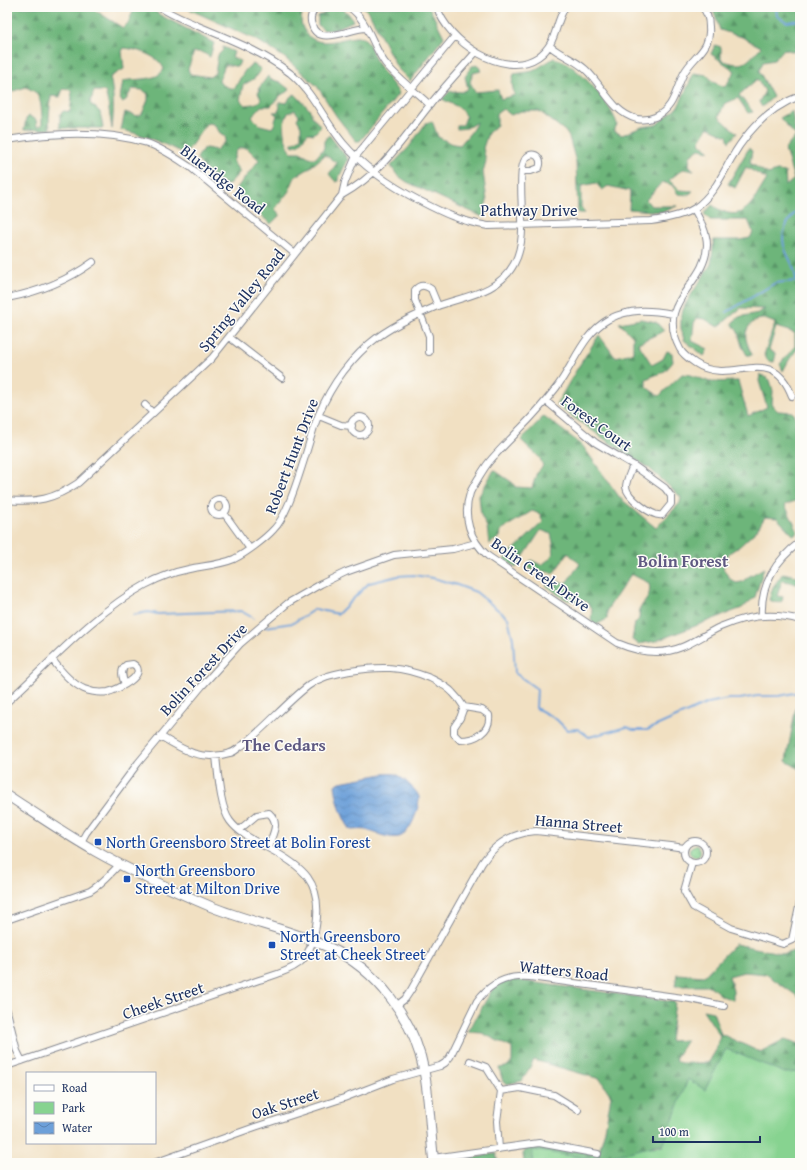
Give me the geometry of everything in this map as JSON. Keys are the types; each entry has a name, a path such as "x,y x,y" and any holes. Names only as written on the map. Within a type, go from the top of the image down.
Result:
{"main road":[{"path":"7,795 81,842 120,864 176,892 223,911 312,940 339,952 361,967 381,986 396,1006 411,1033 424,1071 434,1160"}],"street":[{"name":"Pathway Drive","path":"160,7 243,46 290,73 305,87 343,143 389,184 454,218 469,223 488,226 651,221 669,218 694,209 714,189 738,148 760,121 778,106 800,96"},
{"path":"316,7 310,20 312,27 317,32 325,36 332,36 359,28 366,28"},
{"path":"348,7 359,15 386,64 430,105"},
{"path":"437,7 445,25 454,36 476,52 501,62 515,64 524,63 538,57 550,46 553,41 558,20 565,7"},
{"path":"550,46 587,70 614,106 638,119 650,119 661,114 669,107 684,74 709,40 709,20 702,7"},
{"name":"Spring Valley Road","path":"342,195 345,182 356,156 454,36"},
{"name":"Spring Valley Road","path":"7,500 23,502 44,500 66,491 78,483 212,358 342,195 360,184 390,156 430,105 476,52"},
{"name":"Blueridge Road","path":"7,140 35,136 82,135 124,138 148,144 190,167 295,254"},
{"name":"Robert Hunt Drive","path":"7,702 52,659 118,603 148,584 186,570 234,559 250,549 274,530 283,516 296,485 319,416 328,396 339,378 358,354 386,332 402,322 438,306 482,293 505,277 513,267 519,253 522,171"},
{"path":"694,209 704,230 707,245 699,271 678,302 673,314 674,333 677,343 684,355 707,370 715,372 759,367 767,369 779,375 786,383 792,396"},
{"path":"7,298 23,295 50,286 79,272 93,262"},
{"path":"429,352 429,336 415,300 415,290 420,286 426,286 431,289 438,306"},
{"name":"Bolin Creek Drive","path":"673,314 645,310 630,311 609,319 601,324 588,337 558,386 546,401 488,463 471,492 467,514 468,525 476,543 488,556 617,642 629,648 651,652 673,650 735,621 762,616 779,616 800,620"},
{"path":"229,337 282,378"},
{"name":"Forest Court","path":"546,401 596,443 634,465 665,488 670,496 671,504 662,515 657,516 648,511 635,501 628,492 626,486 634,465"},
{"path":"146,405 153,413"},
{"path":"319,416 340,425 352,426"},
{"path":"224,513 250,549"},
{"path":"762,616 764,591 772,573 786,554 800,542"},
{"name":"Bolin Forest Drive","path":"81,842 86,832 160,736 202,686 240,644 276,613 302,594 346,572 394,555 453,549 476,543"},
{"path":"52,659 70,679 76,684 89,690 109,692 125,684"},
{"path":"160,736 180,748 197,755 211,757 232,753 319,678 334,674 379,667 396,668 419,673 441,683 453,692 464,707 482,710 489,715 490,723 485,730 469,740 460,740 454,734 454,727 460,718 464,707"},
{"name":"Cheek Street","path":"7,1066 167,1013 292,968 302,961 312,940 317,915 317,902 313,887 306,875 297,865 252,840 229,820 222,803 216,756"},
{"path":"239,830 257,815 269,813 274,818 276,823 268,848"},
{"name":"Hanna Street","path":"396,1006 405,999 411,990 482,863 497,845 516,834 536,831 684,848"},
{"path":"696,840 706,847 706,855 698,863 692,863 684,856 684,848 688,842 696,840"},
{"path":"692,863 684,891 693,907 731,928 783,944 792,940 800,902"},
{"path":"7,920 90,891 104,881 120,864"},
{"name":"Watters Road","path":"424,1071 440,1066 450,1057 477,1001 482,994 495,983 512,977 530,977 690,998 724,1006"},
{"path":"7,1011 17,1052 22,1061"},
{"path":"470,1060 486,1067 501,1091 497,1121 499,1148"},
{"name":"Oak Street","path":"154,1163 254,1127 344,1098 393,1079 414,1072 424,1071"},
{"path":"501,1091 520,1088 554,1095 578,1110"},
{"path":"434,1160 499,1148 539,1143 598,1154"}],"green space":[{"path":"7,7 90,7 123,28 128,23 135,7 149,7 160,15 214,43 210,57 202,52 194,52 188,69 190,74 210,77 215,73 218,55 223,50 223,47 234,52 232,57 240,61 238,66 225,65 219,80 223,85 229,88 235,88 245,71 253,64 261,69 256,77 243,85 240,100 245,105 256,103 261,99 258,93 260,90 259,88 268,76 270,79 280,82 290,90 281,95 271,106 261,106 252,117 260,125 272,128 277,115 273,112 278,112 280,107 279,102 287,103 290,97 295,94 310,110 312,116 321,127 314,134 308,133 299,144 294,146 292,143 301,138 301,126 297,119 299,116 295,110 288,113 284,124 284,133 286,142 291,152 300,152 311,158 316,158 324,148 324,141 329,135 348,159 339,177 339,181 336,182 329,174 337,163 325,155 308,169 295,177 289,191 275,209 280,215 271,224 239,198 236,189 259,160 247,148 241,148 236,151 233,162 240,172 227,186 206,170 197,158 203,149 206,148 216,150 226,141 225,136 220,133 214,124 207,123 185,154 146,137 121,130 125,112 137,116 142,114 148,100 148,94 143,90 132,89 126,100 122,102 120,98 123,81 151,78 161,73 164,69 153,57 141,52 124,48 122,51 124,69 110,77 113,103 112,129 105,91 94,91 90,103 100,112 103,128 60,128 60,114 64,111 70,112 72,98 71,90 63,89 60,97 51,96 49,118 50,129 24,130 26,119 29,116 36,120 37,127 42,125 41,107 37,94 26,87 7,93"},
{"path":"184,7 306,7 301,21 304,30 311,38 318,41 327,42 354,37 361,37 366,40 377,63 399,93 360,141 356,141 337,117 317,86 285,58 257,40"},
{"path":"330,7 344,10 353,21 333,30 324,30 318,25 318,16 325,13"},
{"path":"363,7 429,7 444,37 410,81 397,68 370,14"},
{"path":"712,7 800,7 800,53 784,49 774,60 763,62 759,71 773,97 762,107 759,102 765,91 757,79 739,95 753,112 748,113 738,98 724,104 719,117 737,133 729,142 727,136 708,127 699,142 710,151 699,149 690,156 689,165 694,171 683,169 669,180 679,190 693,191 689,195 678,194 672,185 662,182 646,200 651,206 677,206 663,212 629,209 630,191 608,186 602,190 596,183 581,186 581,207 585,213 578,213 576,162 569,137 565,131 539,111 521,111 511,115 503,109 497,113 497,125 488,133 483,148 486,161 483,172 487,201 484,210 485,218 407,182 397,175 391,166 409,147 426,123 432,121 438,137 453,144 460,145 477,122 467,128 457,129 457,125 463,125 466,117 460,108 442,99 450,91 462,92 468,89 465,77 472,66 478,65 481,71 473,73 470,82 475,92 498,90 501,99 515,95 512,85 514,74 533,71 554,58 561,60 572,67 588,81 603,98 617,124 614,131 622,135 642,127 656,125 678,107 694,73 707,75 713,82 725,87 735,71 711,54 715,45 721,47 721,60 735,64 748,61 761,47 742,37 720,30"},
{"path":"792,111 795,130 800,135 800,345 783,371 780,364 795,346 795,333 776,327 769,350 776,354 774,362 768,361 764,355 775,323 761,319 751,324 748,328 746,339 752,355 747,355 742,346 738,332 732,323 739,317 758,313 765,309 741,308 718,327 705,319 697,318 694,323 692,341 708,349 704,356 684,340 681,328 681,315 686,303 711,264 714,240 739,240 750,238 753,232 748,220 710,220 704,214 712,205 732,214 739,213 751,204 767,179 746,167 735,188 728,184 749,148 752,151 750,163 768,174 777,171 785,172 786,186 794,179 785,149 796,136 780,118"},
{"path":"641,319 656,322 664,331 638,343 652,365 663,359 667,351 672,353 673,362 665,371 646,379 646,387 659,396 682,374 691,375 710,382 738,381 748,416 767,407 759,381 760,374 770,380 773,391 772,405 778,411 793,412 800,427 800,499 785,505 798,532 793,535 777,518 765,517 757,530 740,546 729,553 723,568 729,578 736,583 742,582 764,568 755,597 742,608 656,641 639,644 632,640 635,623 639,619 640,607 647,599 650,590 649,583 631,574 607,610 607,619 596,625 591,621 592,608 586,601 568,600 560,596 546,585 553,581 566,583 580,564 568,553 553,574 527,567 531,560 541,565 552,555 554,548 551,534 541,530 516,568 504,559 543,522 540,514 532,511 501,530 500,537 489,544 487,527 481,515 479,496 494,470 513,483 515,487 532,488 537,472 543,466 540,458 521,440 544,416 582,445 620,498 656,528 680,503 681,497 649,468 607,441 556,405 599,335 615,357 633,353 633,337 619,323"},
{"path":"783,573 800,577 800,585 782,580 777,596 783,597 782,601 778,603 769,600 773,587"},
{"path":"800,685 800,769 786,761"},
{"path":"693,846 697,846 699,847 699,855 693,856 690,853 690,849"},
{"path":"800,935 800,998 766,974 744,972 729,976 733,991 733,1000 722,996 710,986 675,986 677,974 704,976 735,944 785,954 796,950"},
{"path":"508,979 675,1002 670,1041 687,1040 675,1059 680,1063 708,1063 715,1052 720,1036 703,1010 713,1012 721,1034 760,1052 785,1039 800,1044 800,1163 673,1145 654,1145 646,1149 601,1161 524,1163 523,1154 527,1148 540,1146 598,1154 605,1130 611,1096 600,1079 534,1060 522,1081 507,1084 503,1082 499,1068 506,1067 512,1062 512,1048 482,1033 468,1032 493,988"},
{"path":"726,1049 785,1073 800,1072 800,1163 534,1163 532,1150 598,1160 649,1147 663,1146 688,1079 705,1090"},
{"path":"496,1153 498,1163 495,1163 494,1161 462,1163 461,1161"}],"water":[{"path":"383,774 398,775 413,788 419,797 414,820 407,831 399,837 386,836 364,830 351,830 342,814 338,802 335,785 340,782"}],"waterway":[{"path":"776,7 777,16 787,22 800,20"},
{"path":"800,208 788,222 783,237 783,243 793,267 800,291"},
{"path":"727,312 775,283 796,281"},
{"path":"265,627 293,623 315,609 338,614 369,583 398,576 413,575 433,578 457,585 476,592 508,618 513,639 515,673 537,689 536,708 556,719 567,730 578,729 589,737 627,727 633,730 647,730 708,703 728,699 740,699 757,696 779,696 800,692"},
{"path":"133,615 148,612 158,614 241,611 253,618"}],"place":[{"name":"North Greensboro Street at Bolin Forest","path":"98,842"},
{"name":"North Greensboro Street at Milton Drive","path":"127,879"},
{"name":"North Greensboro Street at Cheek Street","path":"272,945"}],"district":[{"name":"Bolin Forest","path":"683,561"},
{"name":"The Cedars","path":"284,745"}]}
